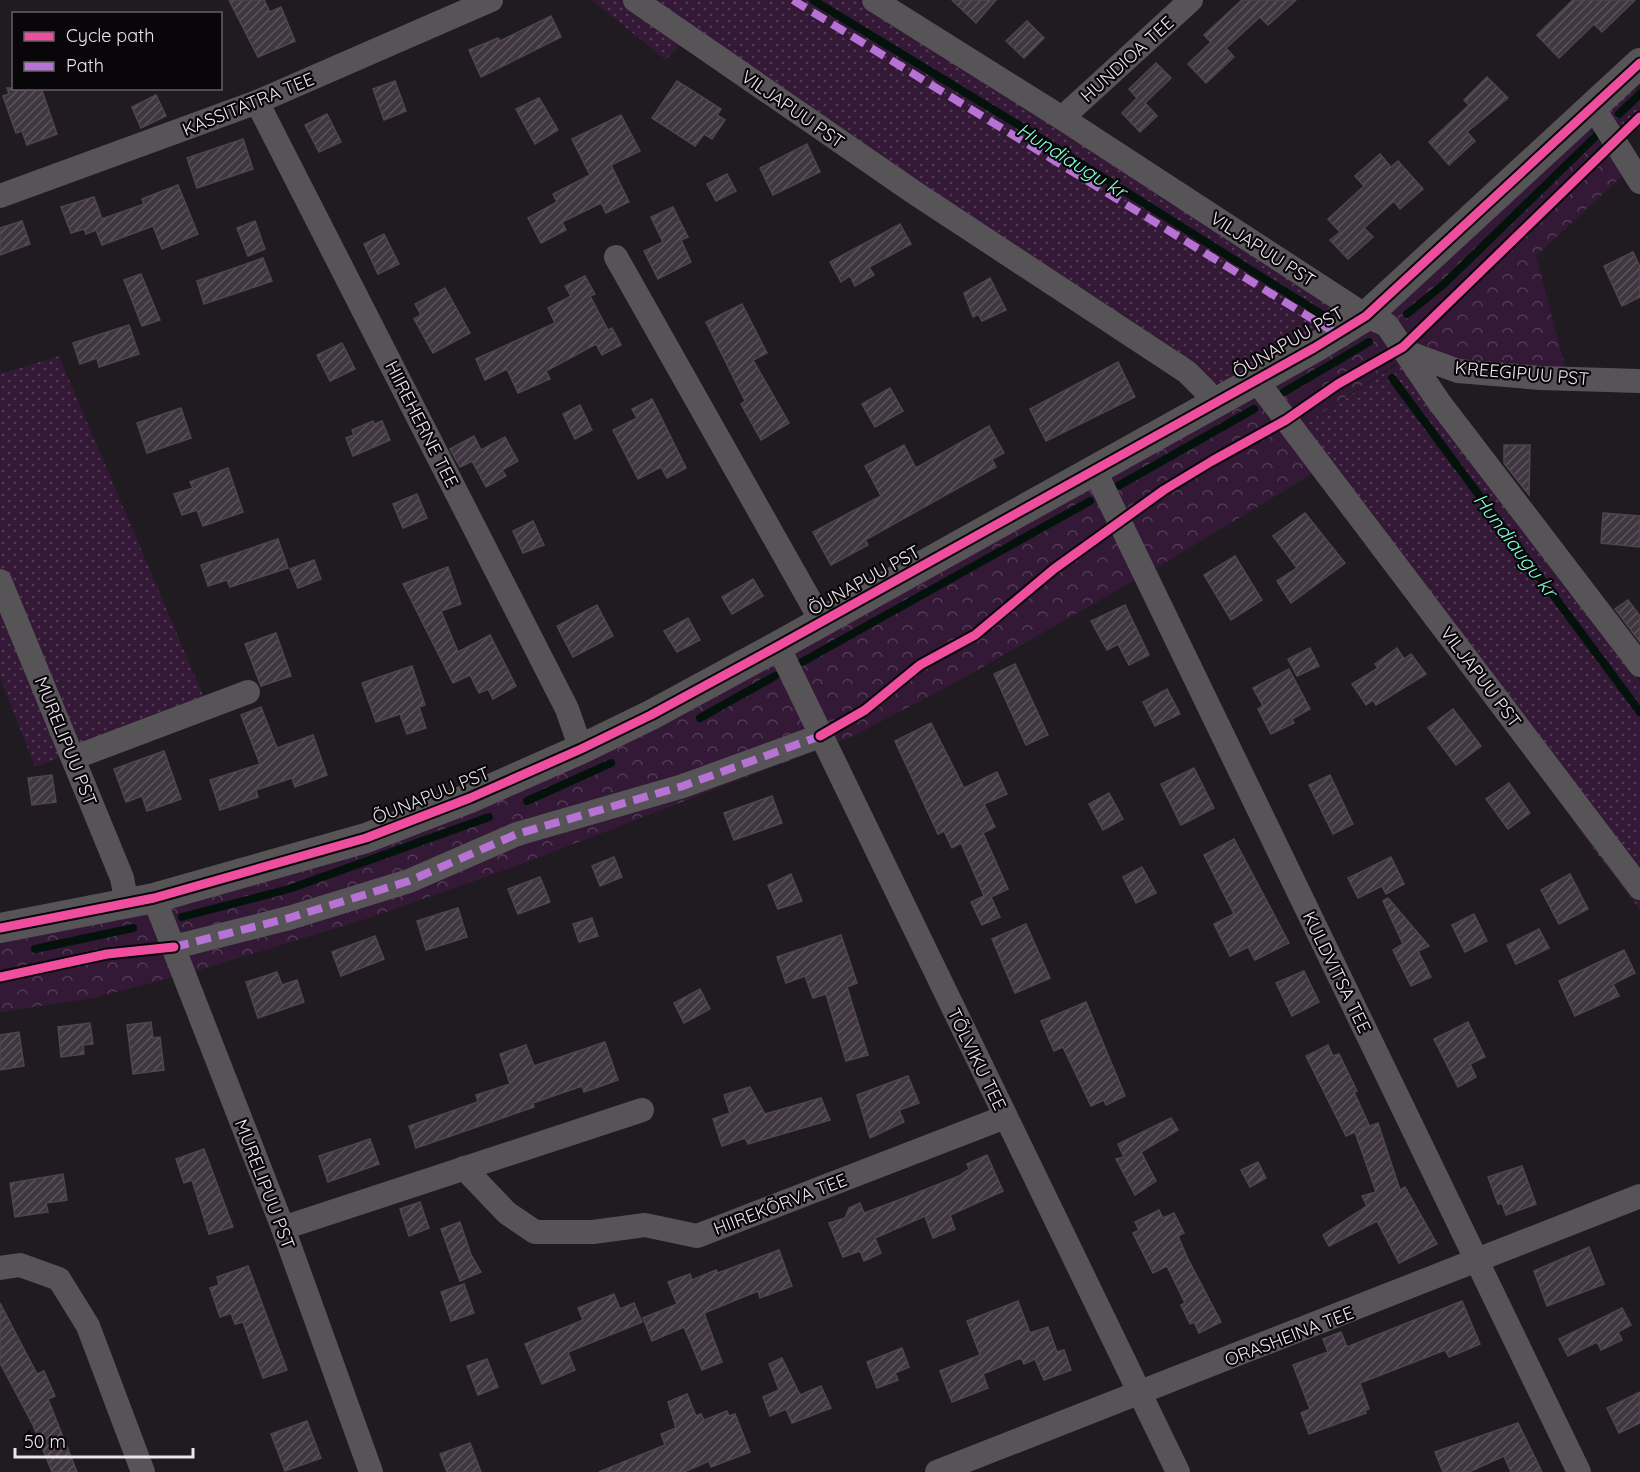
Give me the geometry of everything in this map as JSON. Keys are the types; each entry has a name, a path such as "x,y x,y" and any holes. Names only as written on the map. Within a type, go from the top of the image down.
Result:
{"street":[{"name":"KASSITATRA TEE","path":"0,196 257,102 491,0"},
{"name":"VILJAPUU PST","path":"635,0 915,193 1186,372 1205,390 1214,404"},
{"name":"VILJAPUU PST","path":"874,0 1062,118 1366,316 1387,325 1439,402 1640,665"},
{"name":"HUNDIOA TEE","path":"1062,118 1191,0"},
{"name":"ÕUNAPUU PST","path":"0,928 140,901 366,838 470,798 651,715 1095,471 1366,316 1640,63"},
{"name":"HIIREHERNE TEE","path":"257,102 567,709 581,749"},
{"path":"1593,107 1640,183"},
{"name":"ÕUNAPUU PST","path":"616,257 822,622"},
{"name":"KREEGIPUU PST","path":"1406,352 1458,371 1540,378 1640,381"},
{"name":"VILJAPUU PST","path":"1256,380 1640,888"},
{"name":"KULDVITSA TEE","path":"1095,471 1580,1472"},
{"name":"MURELIPUU PST","path":"0,580 122,878 174,947 283,1228 371,1472"},
{"name":"TÕLVIKU TEE","path":"778,646 1178,1472"},
{"path":"73,758 248,692"},
{"path":"174,947 289,918 409,881 517,834 683,786 820,736"},
{"path":"283,1228 642,1110"},
{"name":"HIIREKÕRVA TEE","path":"464,1168 507,1213 535,1232 593,1232 645,1225 697,1236 1005,1117"},
{"name":"ORASHEINA TEE","path":"937,1472 1141,1394 1640,1196"},
{"path":"0,1268 20,1265 59,1279 88,1326 143,1472"}],"green space":[{"path":"592,0 859,0 1055,124 1346,315 1223,385 1213,384 689,34 666,60"},
{"path":"1631,87 1640,91 1640,110 1616,131 1610,117 1611,105"},
{"path":"1589,128 1623,175 1536,256 1566,370 1461,365 1416,350 1290,434 1315,472 1151,571 958,681 851,737 524,863 369,918 196,971 94,998 0,1012 0,941 596,755 685,714 1278,384"},
{"path":"59,356 205,700 35,767 0,677 0,374"},
{"path":"1401,362 1640,682 1640,910 1573,822 1572,787 1304,425"}],"building":[{"path":"229,0 264,0 270,12 281,7 295,41 258,57"},
{"path":"952,0 996,0 976,23"},
{"path":"1242,0 1296,0 1268,25 1260,17 1226,48 1234,57 1206,83 1188,64 1211,42 1204,35"},
{"path":"1573,0 1635,0 1602,32 1594,24 1559,58 1537,35"},
{"path":"551,16 561,37 481,77 469,50 498,38 500,41"},
{"path":"1027,21 1044,38 1024,58 1006,41"},
{"path":"1156,63 1171,78 1145,103 1157,116 1140,132 1122,113 1137,98 1129,89"},
{"path":"1487,77 1508,98 1467,132 1475,141 1449,165 1429,142 1469,105 1464,100"},
{"path":"395,81 406,111 384,120 373,89"},
{"path":"677,81 721,109 717,115 725,120 712,139 704,134 695,146 652,118"},
{"path":"7,88 42,90 57,134 27,145 22,131 16,133 3,96 9,94"},
{"path":"156,95 166,116 141,128 132,107"},
{"path":"539,98 558,130 535,144 516,109"},
{"path":"327,114 341,142 319,152 305,125"},
{"path":"621,115 640,151 611,165 629,202 606,213 601,203 562,222 566,230 541,243 528,218 557,202 553,194 590,175 572,139"},
{"path":"243,139 253,169 197,188 187,158"},
{"path":"807,144 820,172 773,195 760,168"},
{"path":"1380,154 1391,167 1398,161 1423,189 1400,209 1394,201 1364,228 1373,237 1348,259 1330,240 1340,232 1328,219 1364,186 1355,176"},
{"path":"727,174 736,191 716,201 707,184"},
{"path":"178,185 198,234 162,249 153,226 102,245 96,230 86,234 84,229 71,233 61,207 94,197 102,219 144,204 142,199"},
{"path":"673,207 688,237 681,240 691,262 658,279 644,251 663,242 651,217"},
{"path":"22,221 30,244 0,255 0,228"},
{"path":"255,221 265,249 248,256 237,228"},
{"path":"900,224 911,244 869,267 874,275 855,286 850,276 841,282 830,262"},
{"path":"384,234 399,264 378,274 364,244"},
{"path":"1633,252 1640,267 1640,297 1622,306 1604,266"},
{"path":"263,258 272,281 204,304 197,281"},
{"path":"141,274 160,320 142,326 124,280"},
{"path":"585,276 595,294 590,296 608,330 612,328 621,345 602,355 596,344 546,371 550,379 518,393 507,369 485,380 476,359 555,323 548,308 571,296 565,286"},
{"path":"990,278 1006,310 982,321 978,314 973,317 964,293"},
{"path":"445,288 470,333 433,353 414,319 421,315 415,304"},
{"path":"742,304 767,353 753,360 789,423 761,440 741,404 745,401 706,322"},
{"path":"129,325 139,354 99,367 97,358 80,364 73,343"},
{"path":"342,343 355,369 330,381 317,355"},
{"path":"1118,362 1135,397 1046,441 1030,409"},
{"path":"890,388 903,411 875,427 862,404"},
{"path":"652,399 686,468 667,478 661,467 638,479 613,430 637,418 632,409"},
{"path":"580,405 592,430 575,439 563,414"},
{"path":"181,408 191,438 147,453 137,423"},
{"path":"373,421 374,424 382,421 390,440 353,456 346,438 354,435 352,430"},
{"path":"989,426 1004,453 992,459 996,467 865,540 868,545 831,565 813,532 881,496 865,466 904,445 916,468"},
{"path":"474,436 481,450 505,437 518,461 502,470 506,476 486,487 472,461 460,467 450,449"},
{"path":"1504,445 1530,445 1529,495 1504,463"},
{"path":"228,468 243,512 203,526 197,510 182,515 174,494 193,488 190,482"},
{"path":"417,494 427,518 403,528 393,504"},
{"path":"1305,513 1345,563 1291,603 1277,581 1297,568 1273,536"},
{"path":"1603,513 1640,516 1640,547 1601,543"},
{"path":"533,521 544,545 523,553 513,531"},
{"path":"278,539 288,568 230,587 227,580 208,586 201,565"},
{"path":"1235,556 1262,600 1231,620 1204,575"},
{"path":"314,560 321,579 298,588 290,569"},
{"path":"448,567 461,604 441,611 458,652 490,635 516,686 493,699 488,689 479,693 470,675 453,683 403,584"},
{"path":"753,579 763,596 732,614 722,597"},
{"path":"1628,600 1640,616 1640,642 1615,609"},
{"path":"597,605 613,636 573,657 557,626"},
{"path":"1125,605 1149,655 1129,665 1118,644 1107,650 1091,621"},
{"path":"688,618 700,640 677,652 664,631"},
{"path":"276,633 291,676 261,686 245,644"},
{"path":"1310,648 1319,666 1297,676 1288,659"},
{"path":"1397,648 1404,659 1411,654 1426,674 1376,705 1373,700 1366,705 1352,684 1378,668 1375,664"},
{"path":"1015,664 1048,735 1026,745 994,674"},
{"path":"412,666 425,705 419,707 426,728 407,734 400,714 376,722 362,683"},
{"path":"1289,669 1310,709 1292,719 1294,723 1271,734 1258,709 1263,706 1253,688"},
{"path":"1167,689 1180,714 1155,726 1143,702"},
{"path":"261,707 277,748 313,735 327,775 295,787 292,778 256,790 258,797 220,810 210,780 260,764 241,715"},
{"path":"1453,709 1481,746 1456,765 1428,728"},
{"path":"931,723 964,788 997,772 1007,794 984,804 995,827 983,833 1008,889 991,897 1000,917 982,925 971,902 984,896 961,843 952,848 944,831 938,834 895,741"},
{"path":"164,751 181,799 147,811 142,796 126,802 114,769"},
{"path":"1194,768 1214,808 1181,825 1161,784"},
{"path":"52,775 56,802 32,805 28,778"},
{"path":"1330,775 1353,824 1333,834 1309,785"},
{"path":"1509,783 1530,813 1508,829 1486,799"},
{"path":"1109,793 1123,819 1103,830 1089,804"},
{"path":"772,796 782,823 734,840 724,813"},
{"path":"1234,839 1289,943 1255,960 1248,947 1230,956 1214,924 1234,914 1204,855"},
{"path":"614,857 622,877 600,886 592,866"},
{"path":"1391,857 1404,884 1386,894 1382,886 1358,898 1348,878"},
{"path":"1142,867 1156,893 1136,903 1123,877"},
{"path":"791,874 802,901 778,909 768,885"},
{"path":"1570,874 1588,909 1559,924 1541,890"},
{"path":"540,877 550,902 518,914 508,889"},
{"path":"1388,898 1429,946 1418,951 1431,977 1411,986 1393,950 1403,944 1383,901"},
{"path":"458,908 467,937 426,950 417,921"},
{"path":"1474,914 1487,941 1465,952 1452,925"},
{"path":"592,918 598,936 579,942 573,924"},
{"path":"1026,924 1050,978 1015,993 992,939"},
{"path":"1539,929 1549,948 1516,964 1507,945"},
{"path":"841,935 857,983 847,987 868,1055 846,1061 826,994 813,998 805,976 786,983 777,957"},
{"path":"375,936 384,959 341,976 332,952"},
{"path":"1624,950 1635,973 1613,984 1619,996 1575,1016 1559,981"},
{"path":"1304,971 1319,1002 1292,1016 1276,983"},
{"path":"277,972 282,985 297,980 304,1002 258,1018 246,982"},
{"path":"700,989 710,1009 684,1023 674,1003"},
{"path":"1086,1002 1125,1096 1106,1105 1104,1100 1091,1106 1063,1047 1054,1051 1041,1021"},
{"path":"151,1022 153,1038 160,1037 164,1070 133,1074 127,1025"},
{"path":"1468,1022 1485,1057 1470,1064 1476,1077 1458,1087 1434,1039"},
{"path":"90,1023 93,1044 83,1045 84,1054 61,1057 58,1027"},
{"path":"19,1032 24,1066 0,1070 0,1035"},
{"path":"605,1042 618,1080 584,1092 582,1086 533,1103 534,1107 416,1148 409,1126 478,1102 476,1095 510,1084 500,1054 526,1045 534,1066"},
{"path":"1328,1045 1333,1056 1339,1054 1357,1091 1354,1092 1369,1125 1359,1130 1378,1123 1400,1190 1405,1187 1437,1244 1399,1263 1377,1221 1329,1246 1323,1235 1367,1206 1362,1196 1376,1192 1355,1132 1346,1136 1306,1056"},
{"path":"908,1076 919,1103 899,1110 904,1122 870,1138 857,1095"},
{"path":"750,1087 765,1114 821,1098 830,1120 748,1144 745,1138 722,1146 713,1119 730,1113 724,1095"},
{"path":"1171,1118 1178,1130 1141,1152 1156,1181 1135,1195 1116,1159 1124,1157 1118,1144"},
{"path":"370,1139 379,1164 328,1182 319,1156"},
{"path":"204,1149 233,1227 209,1234 192,1180 184,1183 176,1159"},
{"path":"987,1155 1003,1191 950,1215 955,1229 933,1238 925,1216 875,1238 881,1253 864,1261 860,1251 843,1257 829,1223 845,1218 849,1208 860,1203 864,1213 904,1198 959,1176 969,1169 967,1164"},
{"path":"1258,1162 1266,1178 1250,1187 1241,1170"},
{"path":"1522,1166 1536,1204 1506,1215 1502,1203 1498,1204 1488,1177"},
{"path":"63,1174 67,1200 46,1203 48,1212 15,1217 10,1183"},
{"path":"420,1202 429,1228 409,1236 400,1209"},
{"path":"1159,1210 1163,1218 1174,1213 1184,1233 1178,1236 1187,1257 1221,1322 1199,1333 1194,1322 1190,1324 1181,1305 1185,1303 1167,1266 1153,1273 1133,1233 1139,1230 1135,1222"},
{"path":"460,1222 471,1255 481,1272 460,1281 441,1229"},
{"path":"1589,1247 1604,1284 1547,1306 1534,1271"},
{"path":"779,1250 792,1286 760,1298 758,1291 704,1313 722,1362 702,1370 684,1327 652,1341 643,1318 677,1304 668,1282 690,1274 692,1280 716,1270 718,1273"},
{"path":"248,1266 287,1370 263,1378 243,1322 235,1324 231,1313 220,1317 210,1288 219,1285 217,1277"},
{"path":"464,1284 474,1313 451,1321 441,1292"},
{"path":"614,1294 620,1309 634,1303 642,1322 568,1352 575,1370 542,1384 525,1344 583,1320 578,1308"},
{"path":"1018,1301 1030,1333 1048,1327 1057,1352 1064,1350 1071,1370 1044,1380 1035,1359 1024,1364 1021,1358 983,1374 988,1388 952,1402 940,1371 980,1355 967,1321"},
{"path":"1462,1301 1480,1344 1449,1357 1445,1350 1360,1383 1369,1409 1365,1410 1366,1413 1309,1434 1301,1413 1310,1409 1293,1365 1328,1352 1323,1339 1341,1332 1347,1347"},
{"path":"0,1303 37,1374 44,1371 55,1396 48,1399 77,1472 52,1472 33,1425 0,1363"},
{"path":"1622,1308 1631,1325 1618,1332 1622,1340 1601,1350 1597,1342 1568,1356 1559,1339"},
{"path":"902,1348 909,1367 895,1373 898,1380 877,1388 867,1362"},
{"path":"782,1358 800,1395 821,1386 831,1408 792,1423 786,1409 770,1416 763,1397 779,1390 769,1364"},
{"path":"487,1359 498,1387 478,1395 467,1366"},
{"path":"1640,1392 1640,1423 1619,1433 1607,1408"},
{"path":"687,1394 696,1416 701,1414 704,1420 727,1411 729,1416 735,1414 750,1452 711,1467 709,1461 684,1472 599,1472 665,1445 661,1434 676,1428 668,1402"},
{"path":"307,1421 321,1458 285,1471 271,1434"},
{"path":"1518,1423 1542,1472 1511,1472 1504,1456 1469,1472 1443,1472 1435,1452"},
{"path":"470,1443 481,1472 447,1472 440,1454"}],"waterway":[{"name":"Hundiaugu kr","path":"813,0 1040,138 1332,321"},
{"path":"1619,114 1640,94"},
{"path":"1407,314 1443,285 1595,137"},
{"path":"1284,392 1369,342"},
{"name":"Hundiaugu kr","path":"1392,378 1640,712"},
{"path":"1118,486 1254,409"},
{"path":"802,662 1090,501"},
{"path":"700,718 775,676"},
{"path":"527,801 611,763"},
{"path":"182,917 289,889 489,817"},
{"path":"35,949 133,928"}],"marked path":[{"path":"793,0 1337,334"},
{"path":"174,947 289,918 409,881 517,834 683,786 820,736"}],"cycle path":[{"path":"0,928 154,898 366,838 470,798 651,715 1314,348 1366,316 1640,63"},
{"path":"820,736 865,710 920,665 975,635 1054,569 1164,490 1286,420 1338,384 1403,347 1640,117"},
{"path":"0,977 107,954 174,947"}]}
